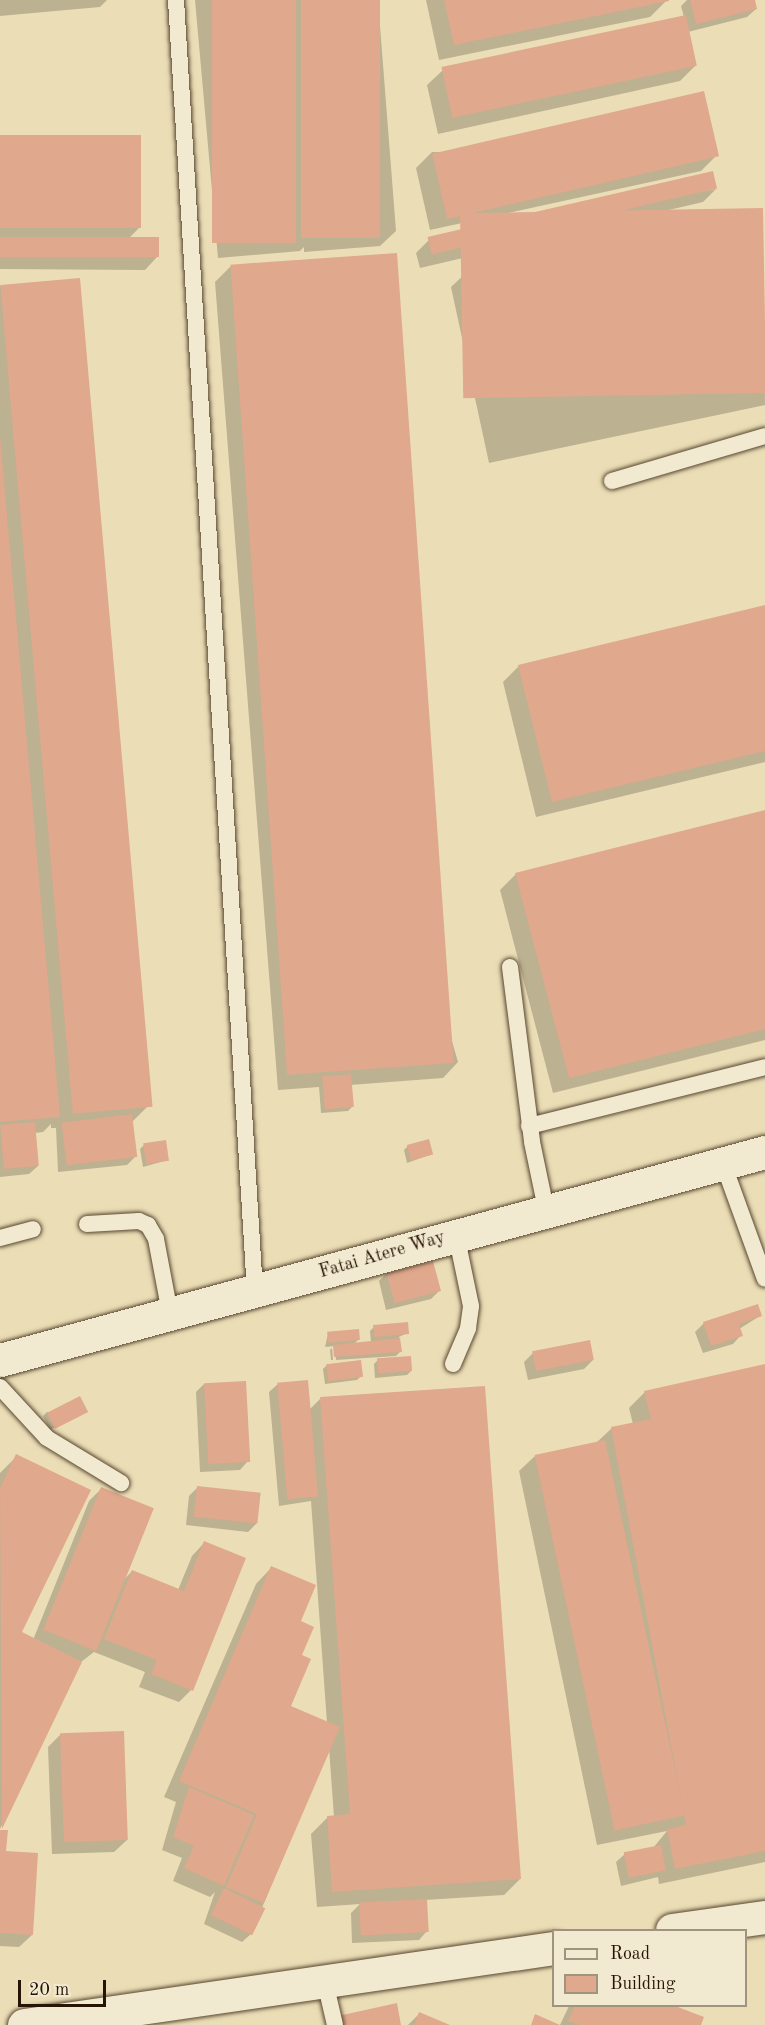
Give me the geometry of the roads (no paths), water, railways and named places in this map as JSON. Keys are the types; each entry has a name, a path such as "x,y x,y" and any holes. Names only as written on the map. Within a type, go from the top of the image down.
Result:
{"street":[{"name":"Fatai Atere Way","path":"0,1360 546,1209 765,1152"},
{"path":"679,1929 765,1917"},
{"path":"24,2025 552,1948"}],"lane":[{"path":"176,0 255,1291"},
{"path":"612,481 765,436"},
{"path":"510,967 529,1126 546,1209"},
{"path":"529,1126 765,1067"},
{"path":"723,1163 765,1279"},
{"path":"87,1224 139,1221 148,1225 156,1239 170,1313"},
{"path":"0,1238 33,1229"},
{"path":"453,1364 468,1328 471,1306 456,1234"},
{"path":"0,1387 47,1438 121,1483"},
{"path":"324,1982 335,2025"}]}
